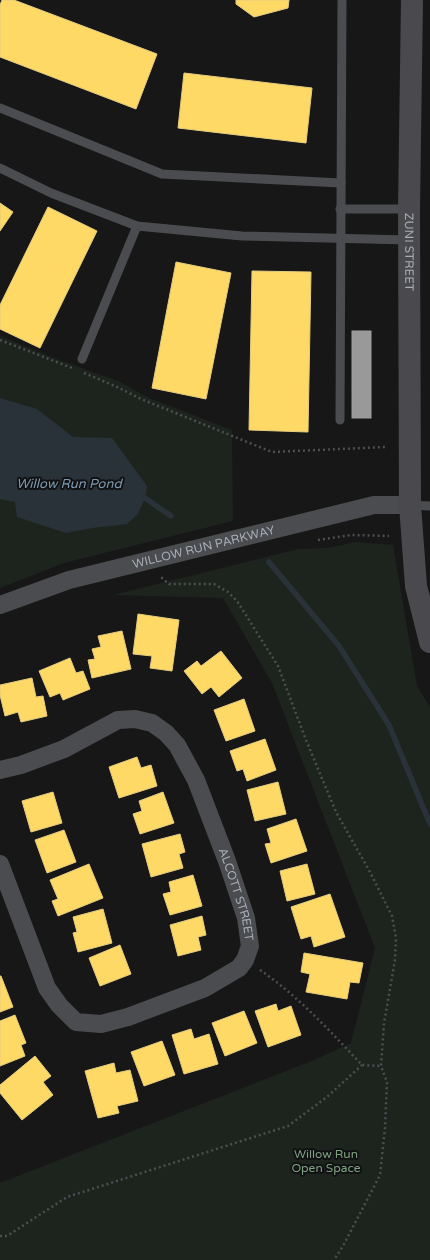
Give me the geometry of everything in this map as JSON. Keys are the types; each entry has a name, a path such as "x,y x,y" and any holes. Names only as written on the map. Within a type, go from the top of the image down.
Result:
{"main road":[{"name":"ZUNI STREET","path":"412,0 408,209 420,506 416,586 430,642"}],"street":[{"name":"WILLOW RUN PARKWAY","path":"0,605 69,580 374,505 420,506"},
{"name":"ALCOTT STREET","path":"0,770 21,765 64,749 118,720 135,719 152,723 166,733 177,745 196,780 227,861 249,931 250,946 245,960 239,968 205,988 128,1017 101,1024 76,1022 59,1005 47,988 0,864"}],"lane":[{"path":"340,420 342,0"},
{"path":"0,108 162,174 341,184"},
{"path":"0,168 51,193 137,226 242,236 409,240"},
{"path":"340,209 408,209"},
{"path":"82,359 137,226"}],"path":[{"path":"0,340 72,369"},
{"path":"80,372 272,452 385,447"},
{"path":"316,540 351,535 389,536"},
{"path":"169,576 162,578 169,584 214,584 228,592 237,601 258,633 278,666 306,740 336,812 370,872 392,916 396,938 395,960 384,1023 382,1066 387,1082 385,1128 380,1175 343,1246 334,1260"},
{"path":"245,960 278,982 322,1023 362,1065 382,1066"},
{"path":"0,1236 7,1236 67,1197 288,1126 327,1097 362,1065"}],"green space":[{"path":"0,336 54,358 118,381 149,398 232,430 233,521 64,563 0,588"},
{"name":"Willow Run Open Space","path":"356,542 393,545 417,686 430,707 430,1260 0,1260 0,1183 314,1060 351,1043 375,948 272,683 223,598 113,595 298,549 328,548"}],"water":[{"name":"Willow Run Pond","path":"0,398 37,409 73,437 112,438 147,486 145,498 138,514 127,524 66,533 17,517 15,502 0,499"}],"building: Homes":[{"path":"2,0 14,0 157,54 136,109 0,57 0,5"},
{"path":"236,0 289,0 288,8 254,17 236,4"},
{"path":"184,73 312,88 306,143 178,128"},
{"path":"0,203 13,212 0,231"},
{"path":"48,207 97,231 40,348 0,329 0,305"},
{"path":"176,262 231,273 206,399 152,388"},
{"path":"252,271 311,272 308,432 249,430"},
{"path":"138,614 179,620 172,671 150,668 152,656 133,654"},
{"path":"122,631 131,669 92,678 88,660 95,659 92,649 101,647 98,636"},
{"path":"221,651 242,678 219,697 211,687 202,694 184,671 197,661 201,666"},
{"path":"70,658 76,673 83,671 90,689 63,700 60,693 50,697 39,671"},
{"path":"32,678 36,697 43,696 47,716 21,722 18,712 5,716 0,695 0,685"},
{"path":"244,699 255,731 226,741 214,710"},
{"path":"265,739 276,770 247,781 243,769 237,771 230,751"},
{"path":"137,757 141,768 151,765 157,786 119,798 109,767"},
{"path":"278,782 286,814 255,821 247,790"},
{"path":"53,792 62,823 31,832 22,801"},
{"path":"163,792 174,823 140,834 133,814 142,811 139,801"},
{"path":"296,819 307,851 271,863 265,844 271,843 267,829"},
{"path":"64,830 76,862 47,873 35,840"},
{"path":"180,834 185,852 179,854 183,868 151,877 142,844"},
{"path":"89,864 103,898 58,916 52,901 58,899 50,880"},
{"path":"307,864 315,894 287,901 280,871"},
{"path":"193,875 202,906 170,915 163,894 171,892 169,882"},
{"path":"330,894 345,937 314,947 311,936 301,939 291,907"},
{"path":"103,909 112,943 78,952 73,933 77,932 73,917"},
{"path":"202,916 206,935 198,937 201,950 178,956 170,925"},
{"path":"120,945 131,974 100,986 89,958"},
{"path":"304,953 363,963 359,983 350,982 347,999 306,992 310,974 301,972"},
{"path":"0,976 13,1007 0,1012"},
{"path":"276,1004 278,1011 291,1006 301,1035 268,1047 255,1011"},
{"path":"244,1011 257,1043 225,1056 212,1023"},
{"path":"15,1015 26,1043 21,1045 25,1056 0,1066 0,1021"},
{"path":"191,1029 194,1039 209,1034 218,1064 184,1074 172,1035"},
{"path":"162,1041 175,1075 144,1086 131,1052"},
{"path":"35,1056 51,1076 43,1082 53,1095 22,1120 0,1093 0,1085"},
{"path":"114,1063 116,1073 130,1070 138,1101 117,1106 119,1113 98,1118 85,1071"}],"building: Industry":[{"path":"352,331 371,331 371,418 352,418"}],"waterway":[{"path":"145,498 171,516"},
{"path":"269,562 339,646 389,725 430,824"}]}
